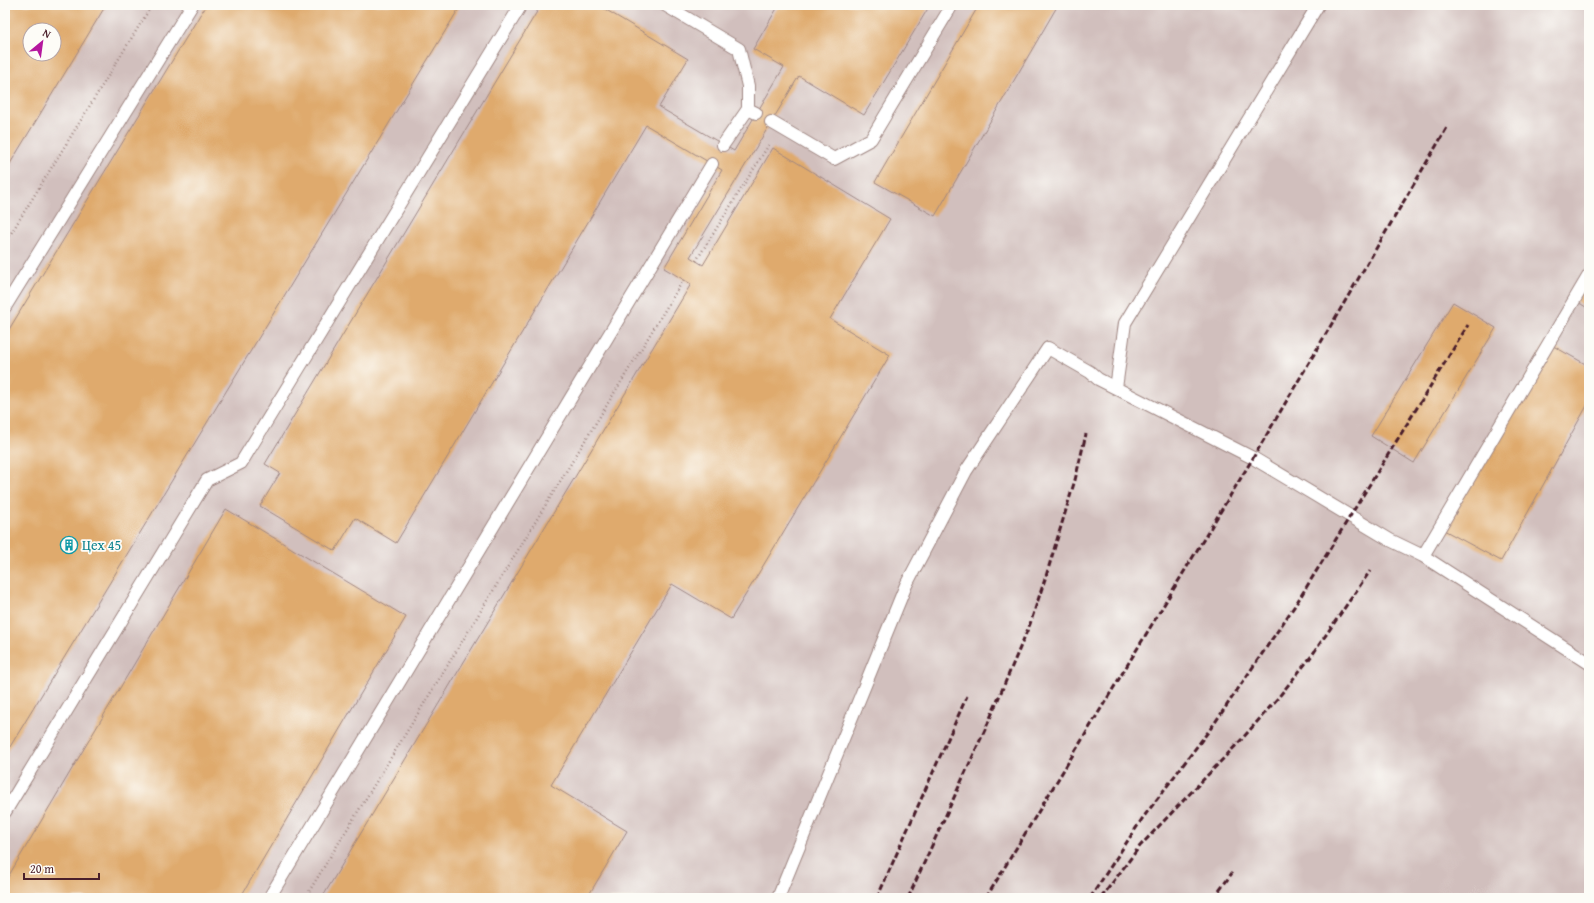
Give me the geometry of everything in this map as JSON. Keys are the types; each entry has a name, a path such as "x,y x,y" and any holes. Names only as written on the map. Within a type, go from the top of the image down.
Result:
{"lane":[{"path":"5,307 192,5"},
{"path":"5,812 206,480 241,463 521,5"},
{"path":"665,5 739,49 748,86 752,111 724,145"},
{"path":"775,125 834,159 871,139 952,5"},
{"path":"1116,388 1125,323 1318,5"},
{"path":"269,898 712,164"},
{"path":"1423,556 1589,276"},
{"path":"778,898 906,585 966,471 1048,348 1116,388 1252,458 1390,540 1423,556 1589,663"}],"path":[{"path":"5,243 152,5"},
{"path":"696,261 775,125"},
{"path":"305,898 684,279"}],"shaded area":[{"path":"5,5 1589,5 1589,898 5,898"}],"building":[{"path":"5,5 106,5 5,172"},
{"name":"Цех 45","path":"206,5 461,5 5,755 5,336"},
{"path":"541,5 598,5 688,59 659,107 734,151 784,67 753,49 779,5 930,5 864,115 799,76 690,257 703,265 773,148 890,219 830,319 890,355 731,619 672,584 551,785 627,831 587,898 322,898 691,284 664,268 722,170 646,125 396,543 355,518 335,551 260,506 280,473 265,464"},
{"path":"979,5 1058,5 935,216 875,182"},
{"path":"1589,273 1589,309 1573,299"},
{"path":"1453,302 1496,328 1414,463 1371,436"},
{"path":"1546,342 1589,366 1589,402 1501,561 1442,529"},
{"path":"226,509 406,617 240,898 5,898 5,882"}],"railway":[{"path":"986,898 1253,458 1448,126"},
{"path":"1090,898 1142,819 1214,724 1296,604 1468,325"},
{"path":"908,898 988,723 1030,624 1075,480 1086,434"},
{"path":"1101,898 1140,846 1242,739 1277,699 1310,658 1370,571"},
{"path":"877,898 967,696"},
{"path":"1214,898 1232,873"}],"place":[{"name":"Цех 45","path":"69,545"}]}
